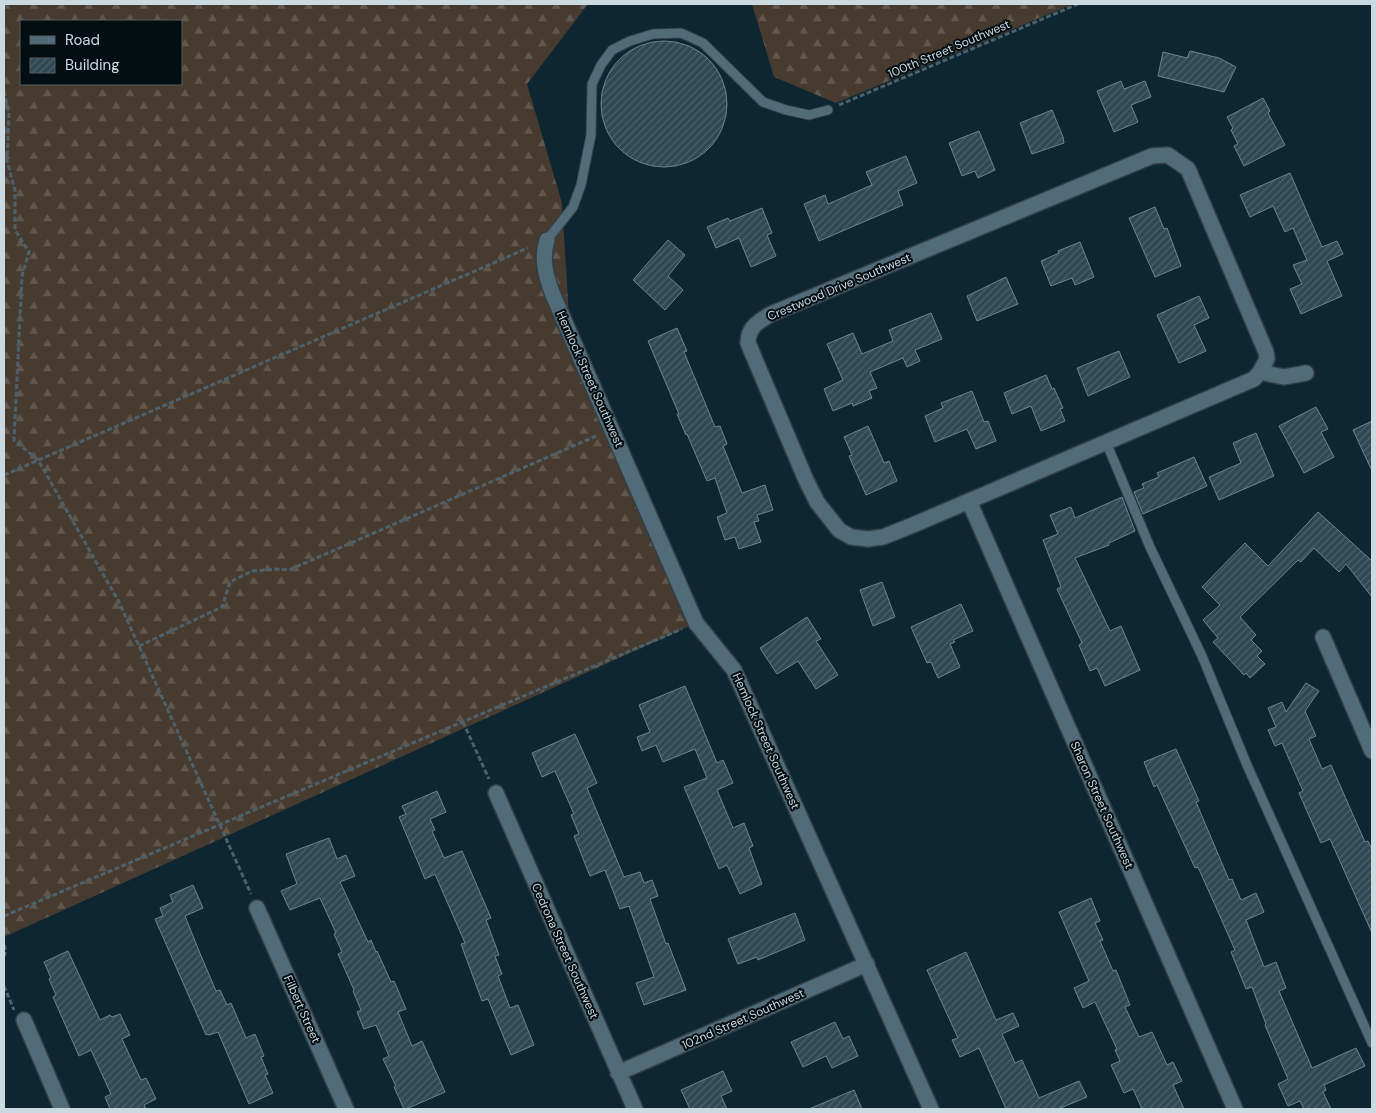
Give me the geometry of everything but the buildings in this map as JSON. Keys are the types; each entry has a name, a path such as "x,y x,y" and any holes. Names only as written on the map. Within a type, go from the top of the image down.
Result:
{"street":[{"name":"Crestwood Drive Southwest","path":"1168,155 1188,169 1266,352 1267,359 1254,379 1106,442 883,537 868,539 851,538 839,530 817,502 748,343 748,336 756,323 771,314 1152,156 1168,155"},
{"name":"Hemlock Street Southwest","path":"547,240 544,249 544,264 553,295 696,623 717,646 734,670 931,1109"},
{"path":"1260,372 1284,377 1306,372"},
{"name":"Sharon Street Southwest","path":"969,500 1235,1109"},
{"path":"1322,637 1372,752"},
{"name":"Cedrona Street Southwest","path":"496,793 634,1109"},
{"name":"Filbert Street","path":"257,908 346,1109"},
{"name":"102nd Street Southwest","path":"618,1074 867,964"},
{"path":"24,1020 62,1109"}],"lane":[{"path":"547,240 573,206 581,185 591,135 592,84 600,65 612,50 630,41 653,34 681,33 703,43 763,102 809,116 828,110"},
{"path":"1106,442 1150,547 1202,656 1255,783 1372,1044"}],"path":[{"name":"100th Street Southwest","path":"828,110 1078,4"},
{"path":"4,91 9,115 6,161 15,190 15,230 29,252 22,276 14,440 38,460 119,602 221,824 257,908"},
{"path":"4,475 547,240"},
{"path":"139,646 222,607 230,582 252,571 289,570 601,434"},
{"path":"4,916 696,623"},
{"path":"463,722 496,793"},
{"path":"4,945 6,951 4,956"},
{"path":"4,986 16,1015 24,1020"}],"green space":[{"path":"4,4 588,4 527,84 562,203 570,333 696,623 4,937"},
{"path":"752,4 1073,4 836,103 774,77"}]}
